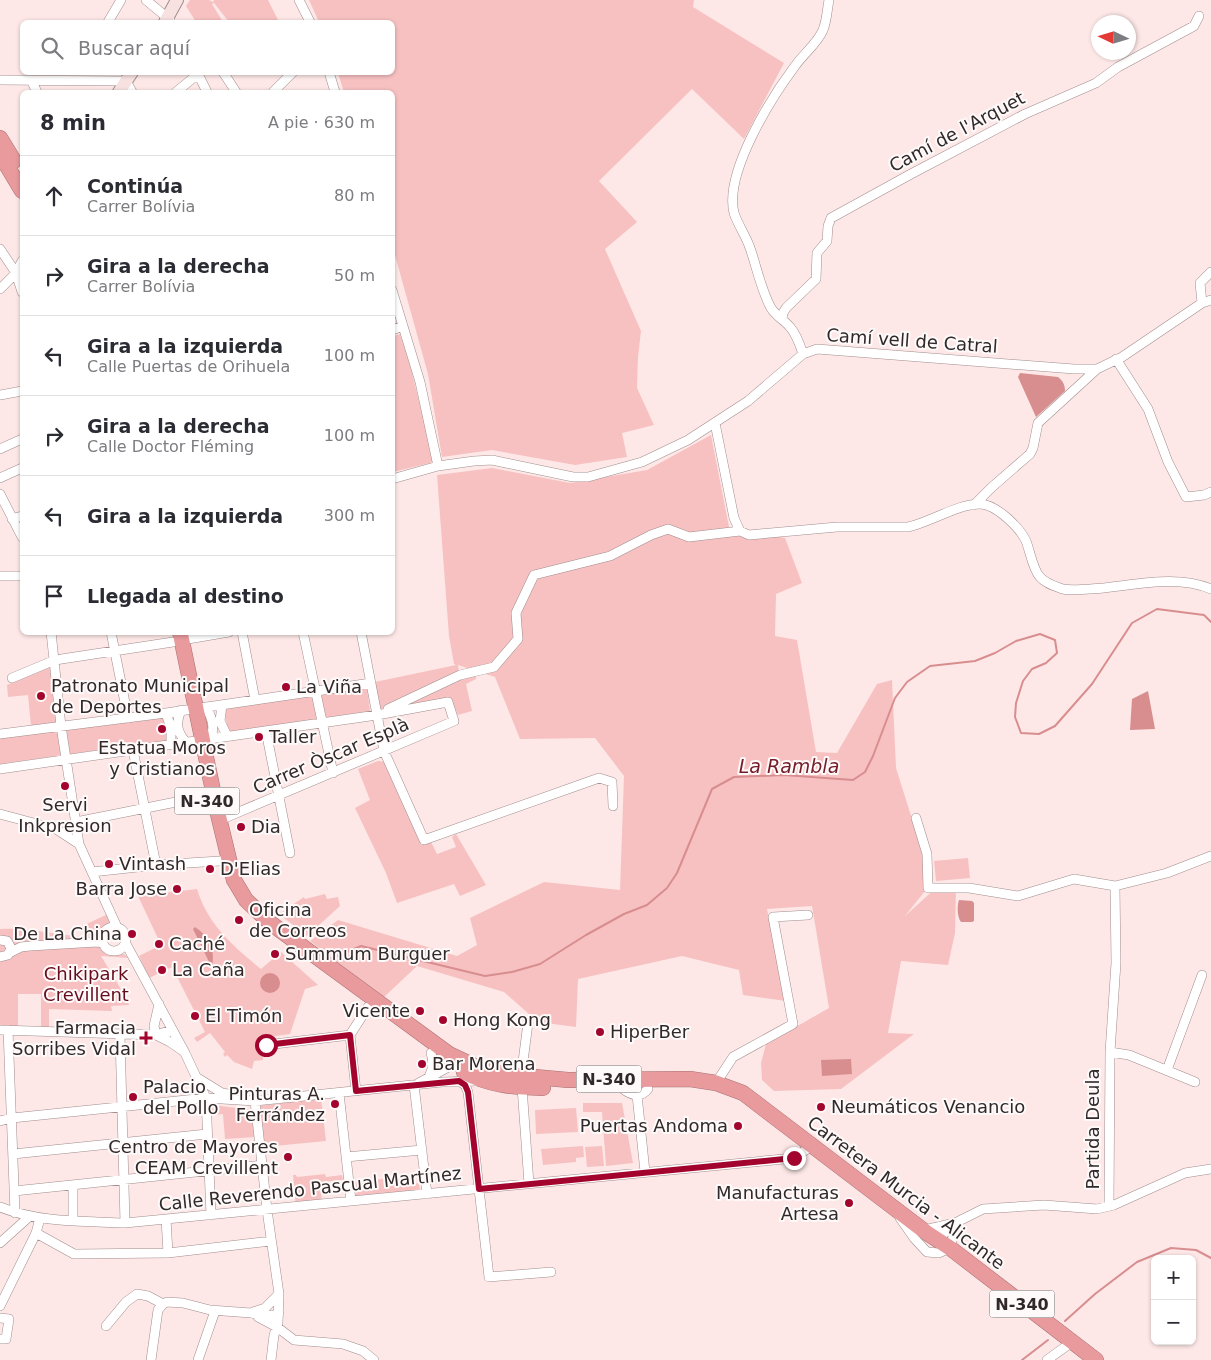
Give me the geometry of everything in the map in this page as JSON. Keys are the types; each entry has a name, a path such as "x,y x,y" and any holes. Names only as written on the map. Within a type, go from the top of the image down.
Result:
{"highway":[{"path":"0,138 20,172"},
{"path":"0,154 20,188"},
{"name":"N-340","path":"176,637 193,708 206,796 225,860 246,900 269,922 450,1060"},
{"name":"N-340","path":"198,740 220,820 229,887 243,909 262,929 430,1053 450,1060 482,1076 521,1082 636,1091 689,1089 714,1092 742,1098 765,1111"},
{"name":"N-340","path":"521,1082 690,1079 716,1083 743,1093 765,1111"},
{"name":"Carretera Murcia - Alicante","path":"765,1111 813,1145 1096,1360"}],"street":[{"path":"111,20 121,0"},
{"path":"146,0 167,20"},
{"path":"168,20 177,0"},
{"path":"299,0 309,20"},
{"path":"803,354 799,341 791,328 772,310 756,271 750,247 734,214 733,190 736,175 763,116 786,79 823,30 829,0"},
{"name":"Camí de l'Arquet","path":"782,319 786,308 816,279 817,253 827,241 828,226 831,218 1025,114 1096,83 1118,67 1194,26 1199,16"},
{"path":"178,90 197,75"},
{"path":"198,75 206,90"},
{"path":"225,75 235,90"},
{"path":"275,90 290,75"},
{"path":"330,75 334,90"},
{"path":"0,80 31,80 75,76 130,82"},
{"path":"31,80 36,90"},
{"path":"0,249 16,273 20,286"},
{"path":"0,289 16,273 20,265"},
{"path":"1207,302 1200,283 1211,272"},
{"path":"395,299 420,382 438,466"},
{"name":"Camí vell de Catral","path":"395,478 438,466 492,460 573,478 588,477 642,462 688,440 715,423 748,401 803,354 817,349 1074,369 1096,368 1116,359 1207,302"},
{"path":"395,329 404,326"},
{"path":"1116,359 1148,409 1168,462 1186,497 1204,495 1211,492"},
{"path":"974,505 1030,454 1038,423 1096,368"},
{"path":"0,396 20,391"},
{"path":"715,423 734,518 740,531"},
{"path":"0,449 20,441"},
{"path":"0,478 20,469"},
{"path":"0,494 20,533"},
{"path":"0,769 377,715 460,675 494,667 518,639 516,613 534,575 610,556 651,535 668,530 689,537 740,531 749,535 762,535 837,527 908,527 919,525 966,506 981,504 991,506 1011,521 1025,539 1038,576 1050,585 1067,590 1181,582 1199,584 1211,589"},
{"path":"12,519 20,517"},
{"path":"0,576 20,576"},
{"path":"51,635 61,726 79,844 117,927 124,932 127,940 126,944 185,1053 206,1098 211,1215"},
{"path":"111,635 128,718"},
{"path":"12,678 55,660 114,651 176,637 197,635"},
{"path":"243,635 256,700"},
{"path":"304,635 333,772"},
{"path":"362,635 384,751 424,840 599,778 612,782 614,806"},
{"path":"0,734 166,713 371,683"},
{"name":"Carrer Òscar Esplà","path":"220,820 454,722 448,702 377,715"},
{"path":"222,705 220,721 227,736"},
{"path":"193,708 177,719 177,727 180,736 198,740"},
{"path":"166,713 171,728 171,744"},
{"path":"266,731 290,854"},
{"path":"133,750 156,865"},
{"path":"76,822 206,796"},
{"path":"0,814 56,829 79,844"},
{"path":"916,818 927,854 928,888 969,888 1018,896 1074,879 1115,886 1168,873 1211,856"},
{"path":"92,872 225,860"},
{"path":"1110,1052 1116,962 1115,886"},
{"path":"716,1083 733,1058 793,1024 773,917 808,915"},
{"path":"117,927 106,930 102,937 102,943 106,948 113,951 121,950 126,944"},
{"path":"0,940 4,940 9,948"},
{"path":"9,948 102,943"},
{"path":"0,957 6,956 9,948"},
{"path":"1167,1070 1202,975"},
{"path":"156,1035 154,1026 158,1004"},
{"path":"356,1091 350,1035 368,1007"},
{"path":"528,1023 521,1082 529,1184"},
{"path":"15,1213 12,1118 10,1086 5,1058 4,1030 156,1035 172,1030"},
{"path":"120,1035 125,1224"},
{"path":"156,1035 185,1053"},
{"path":"266,1045 350,1035"},
{"name":"Partida Deula","path":"1108,1206 1110,1052 1129,1056 1194,1082"},
{"path":"429,1077 433,1064 430,1053"},
{"path":"414,1086 450,1060"},
{"path":"442,1082 451,1073 450,1060"},
{"path":"0,1121 12,1118 206,1098 255,1101 414,1086 459,1081 482,1076"},
{"path":"196,1077 222,1093 255,1101"},
{"path":"459,1081 465,1085 468,1092 489,1277 551,1272"},
{"path":"0,1088 10,1086"},
{"path":"414,1086 427,1194"},
{"path":"636,1091 645,1172"},
{"path":"206,1098 222,1093"},
{"path":"339,1093 352,1201"},
{"path":"255,1101 267,1210 279,1294 279,1312 271,1360"},
{"path":"13,1154 207,1134"},
{"name":"Calle Reverendo Pascual Martínez","path":"0,1206 15,1213 40,1218 125,1224 794,1158 813,1145"},
{"path":"346,1157 422,1150"},
{"path":"14,1191 263,1164"},
{"name":"Partida Deula","path":"924,1230 957,1222 983,1209 1044,1205 1097,1209 1185,1173 1211,1169"},
{"path":"73,1185 73,1220"},
{"path":"887,1202 927,1252 940,1253 943,1244 957,1222"},
{"path":"0,1242 30,1216"},
{"path":"0,1306 36,1233 40,1218"},
{"path":"166,1219 168,1253"},
{"name":"Partida Deula","path":"943,1244 957,1222"},
{"path":"36,1233 74,1254 168,1253 271,1240"},
{"path":"106,1326 126,1302 137,1294 148,1296 163,1304"},
{"path":"251,1313 265,1308 279,1294"},
{"path":"150,1360 158,1310 167,1302 183,1303 215,1311 251,1313 264,1316 279,1312"},
{"path":"265,1308 279,1312"},
{"path":"198,1360 215,1311"},
{"path":"251,1313 277,1327 294,1340 343,1344 363,1351 374,1360"},
{"path":"0,1318 9,1319 6,1339 0,1339"},
{"path":"1047,1360 1072,1342"}],"green space":[{"path":"190,0 209,0 213,2 214,0 268,0 278,20 227,20 214,3 212,4 222,20 195,20 186,6"},
{"path":"309,0 694,0 693,7 784,63 744,139 692,89 599,181 637,222 605,249 641,331 637,388 654,425 622,433 627,457 575,465 492,450 442,457 428,374 395,255 395,90 343,90 339,75 395,75 395,20 318,20"},
{"path":"400,334 411,369 434,462 395,472 395,335"},
{"path":"711,435 729,527 785,538 802,583 776,594 775,636 797,640 816,752 837,753 877,684 892,680 896,768 923,854 925,891 905,916 938,886 956,888 955,933 948,965 901,961 888,1033 914,1034 841,1089 774,1091 762,1080 761,1063 766,1044 829,1008 812,906 767,909 786,1001 743,995 739,970 682,956 578,979 576,1027 538,1022 504,992 417,966 383,998 310,941 338,920 457,956 477,945 470,918 544,882 620,890 624,776 595,738 520,739 495,677 458,665 459,672 380,710 375,682 456,665 454,664 449,636 437,475 492,468 570,483 647,470"},
{"name":"Patronato Municipal de Deportes","path":"47,667 50,668 57,723 31,726 28,695 8,697 7,685"},
{"path":"476,676 476,679 466,684 472,711 458,715 451,699 396,709 460,679"},
{"path":"367,688 370,711 228,732 224,708"},
{"path":"166,715 169,740 0,764 0,738"},
{"path":"378,761 388,762 421,845 431,842 437,854 456,847 452,837 456,834 486,885 460,896 454,884 397,903 386,873 355,808 370,800 358,769"},
{"path":"968,858 970,878 936,881 934,861"},
{"path":"197,889 208,913 223,934 261,969 281,952 318,985 305,989 290,1034 262,1038 263,1060 254,1061 252,1069 234,1062 227,1055 225,1057 223,1054 225,1052 210,1033 197,1042 194,1038 205,1032 172,967 149,978 139,956 161,945 138,896"},
{"path":"325,894 327,899 338,897 340,906 307,936 279,914 304,897 305,899"},
{"name":"Chikipark Crevillent","path":"106,915 114,924 101,931 100,945 107,953 124,954 128,958 101,956 129,1005 111,1006 112,1011 49,1009 49,1028 41,1028 41,994 18,994 18,1028 0,1027 0,929 22,929 86,937 82,926"},
{"path":"321,1098 326,1141 264,1147 259,1106"},
{"path":"583,1103 622,1103 633,1163 606,1166 602,1112 583,1112"},
{"path":"212,1105 253,1110 256,1137 225,1139 223,1114 212,1115"},
{"path":"576,1108 578,1132 536,1134 535,1110"},
{"path":"583,1146 584,1157 576,1158 576,1162 543,1165 541,1149"},
{"path":"602,1146 604,1166 587,1167 585,1147"},
{"path":"325,1174 326,1177 342,1175 343,1180 320,1182 322,1203 296,1206 293,1175 297,1177"},
{"path":"402,1177 403,1185 419,1183 420,1191 356,1197 354,1182"}],"shaded area":[{"path":"1020,373 1058,377 1065,387 1065,391 1036,417 1018,377"},
{"path":"1148,691 1155,729 1130,730 1132,699"},
{"path":"959,900 972,901 974,903 974,921 961,922 958,911"},
{"path":"195,927 205,935 211,944 213,955 212,968 193,929"},
{"path":"270,973 277,976 280,983 277,990 270,993 263,990 260,983 263,976"},
{"path":"851,1059 852,1074 822,1076 821,1060"}],"waterway":[{"name":"La Rambla","path":"332,958 361,946 485,976 512,972 540,964 624,914 647,905 667,888 677,873 712,789 734,777 784,775 853,780 865,772 895,698 907,682 930,666 975,661 995,653 1016,641 1040,634 1055,640 1057,653 1046,663 1032,669 1023,681 1016,703 1015,717 1021,733 1039,734 1055,726 1092,684 1132,623 1157,609 1204,615 1211,622"},
{"path":"1065,1321 1095,1294 1137,1262 1171,1248 1196,1250 1211,1258"},
{"path":"1022,1360 1048,1340"}],"place":[{"name":"La Viña","path":"286,687"},
{"name":"Patronato Municipal de Deportes","path":"41,696"},
{"name":"Estatua Moros y Cristianos","path":"162,729"},
{"name":"Taller","path":"259,737"},
{"name":"Servi Inkpresion","path":"65,786"},
{"name":"Dia","path":"241,827"},
{"name":"Vintash","path":"109,864"},
{"name":"D'Elias","path":"210,869"},
{"name":"Barra Jose","path":"177,889"},
{"name":"Oficina de Correos","path":"239,920"},
{"name":"De La China","path":"132,934"},
{"name":"Caché","path":"159,944"},
{"name":"Summum Burguer","path":"275,954"},
{"name":"La Caña","path":"162,970"},
{"name":"Vicente","path":"420,1011"},
{"name":"El Timón","path":"195,1016"},
{"name":"Hong Kong","path":"443,1020"},
{"name":"HiperBer","path":"600,1032"},
{"name":"Farmacia Sorribes Vidal","path":"146,1038"},
{"name":"Bar Morena","path":"422,1064"},
{"name":"Palacio del Pollo","path":"133,1097"},
{"name":"Pinturas A. Ferrández","path":"335,1104"},
{"name":"Neumáticos Venancio","path":"821,1107"},
{"name":"Puertas Andoma","path":"738,1126"},
{"name":"Centro de Mayores CEAM Crevillent","path":"288,1157"},
{"name":"Manufacturas Artesa","path":"849,1203"}],"route":[{"path":"266,1045 350,1035 356,1091 459,1081 465,1085 468,1092 479,1189 794,1158"}]}
